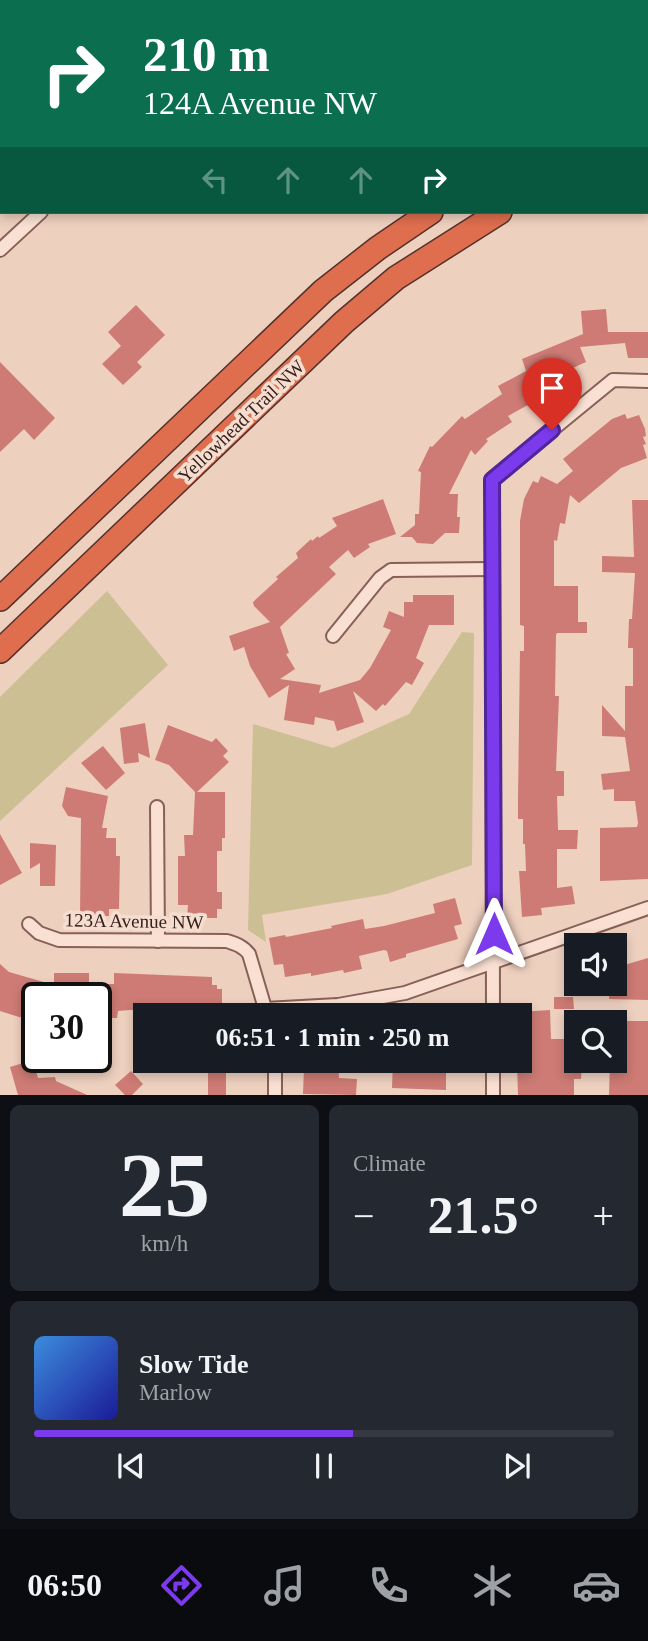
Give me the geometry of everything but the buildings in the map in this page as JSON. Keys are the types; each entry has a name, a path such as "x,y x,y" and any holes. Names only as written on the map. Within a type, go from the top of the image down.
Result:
{"highway":[{"name":"Yellowhead Trail NW","path":"1,597 323,291 378,248 428,214"},
{"name":"Yellowhead Trail NW","path":"0,651 344,322 396,278 497,214"}],"street":[{"path":"0,250 39,214"},
{"path":"493,1003 492,480 613,380 648,381"},
{"path":"332,636 380,578 391,570 492,569"},
{"path":"157,807 158,941"},
{"path":"351,1003 424,987 648,908"},
{"name":"123A Avenue NW","path":"29,924 39,933 59,940 227,941 243,947 252,962 263,1003"},
{"path":"275,1073 275,1095"},
{"path":"493,1073 493,1095"}],"shaded area":[{"path":"107,591 168,665 0,821 0,697"},
{"path":"462,632 474,633 472,865 387,894 262,915 266,942 248,930 253,724 333,748 409,714"}],"route":[{"path":"494,934 492,480 552,430"}]}
